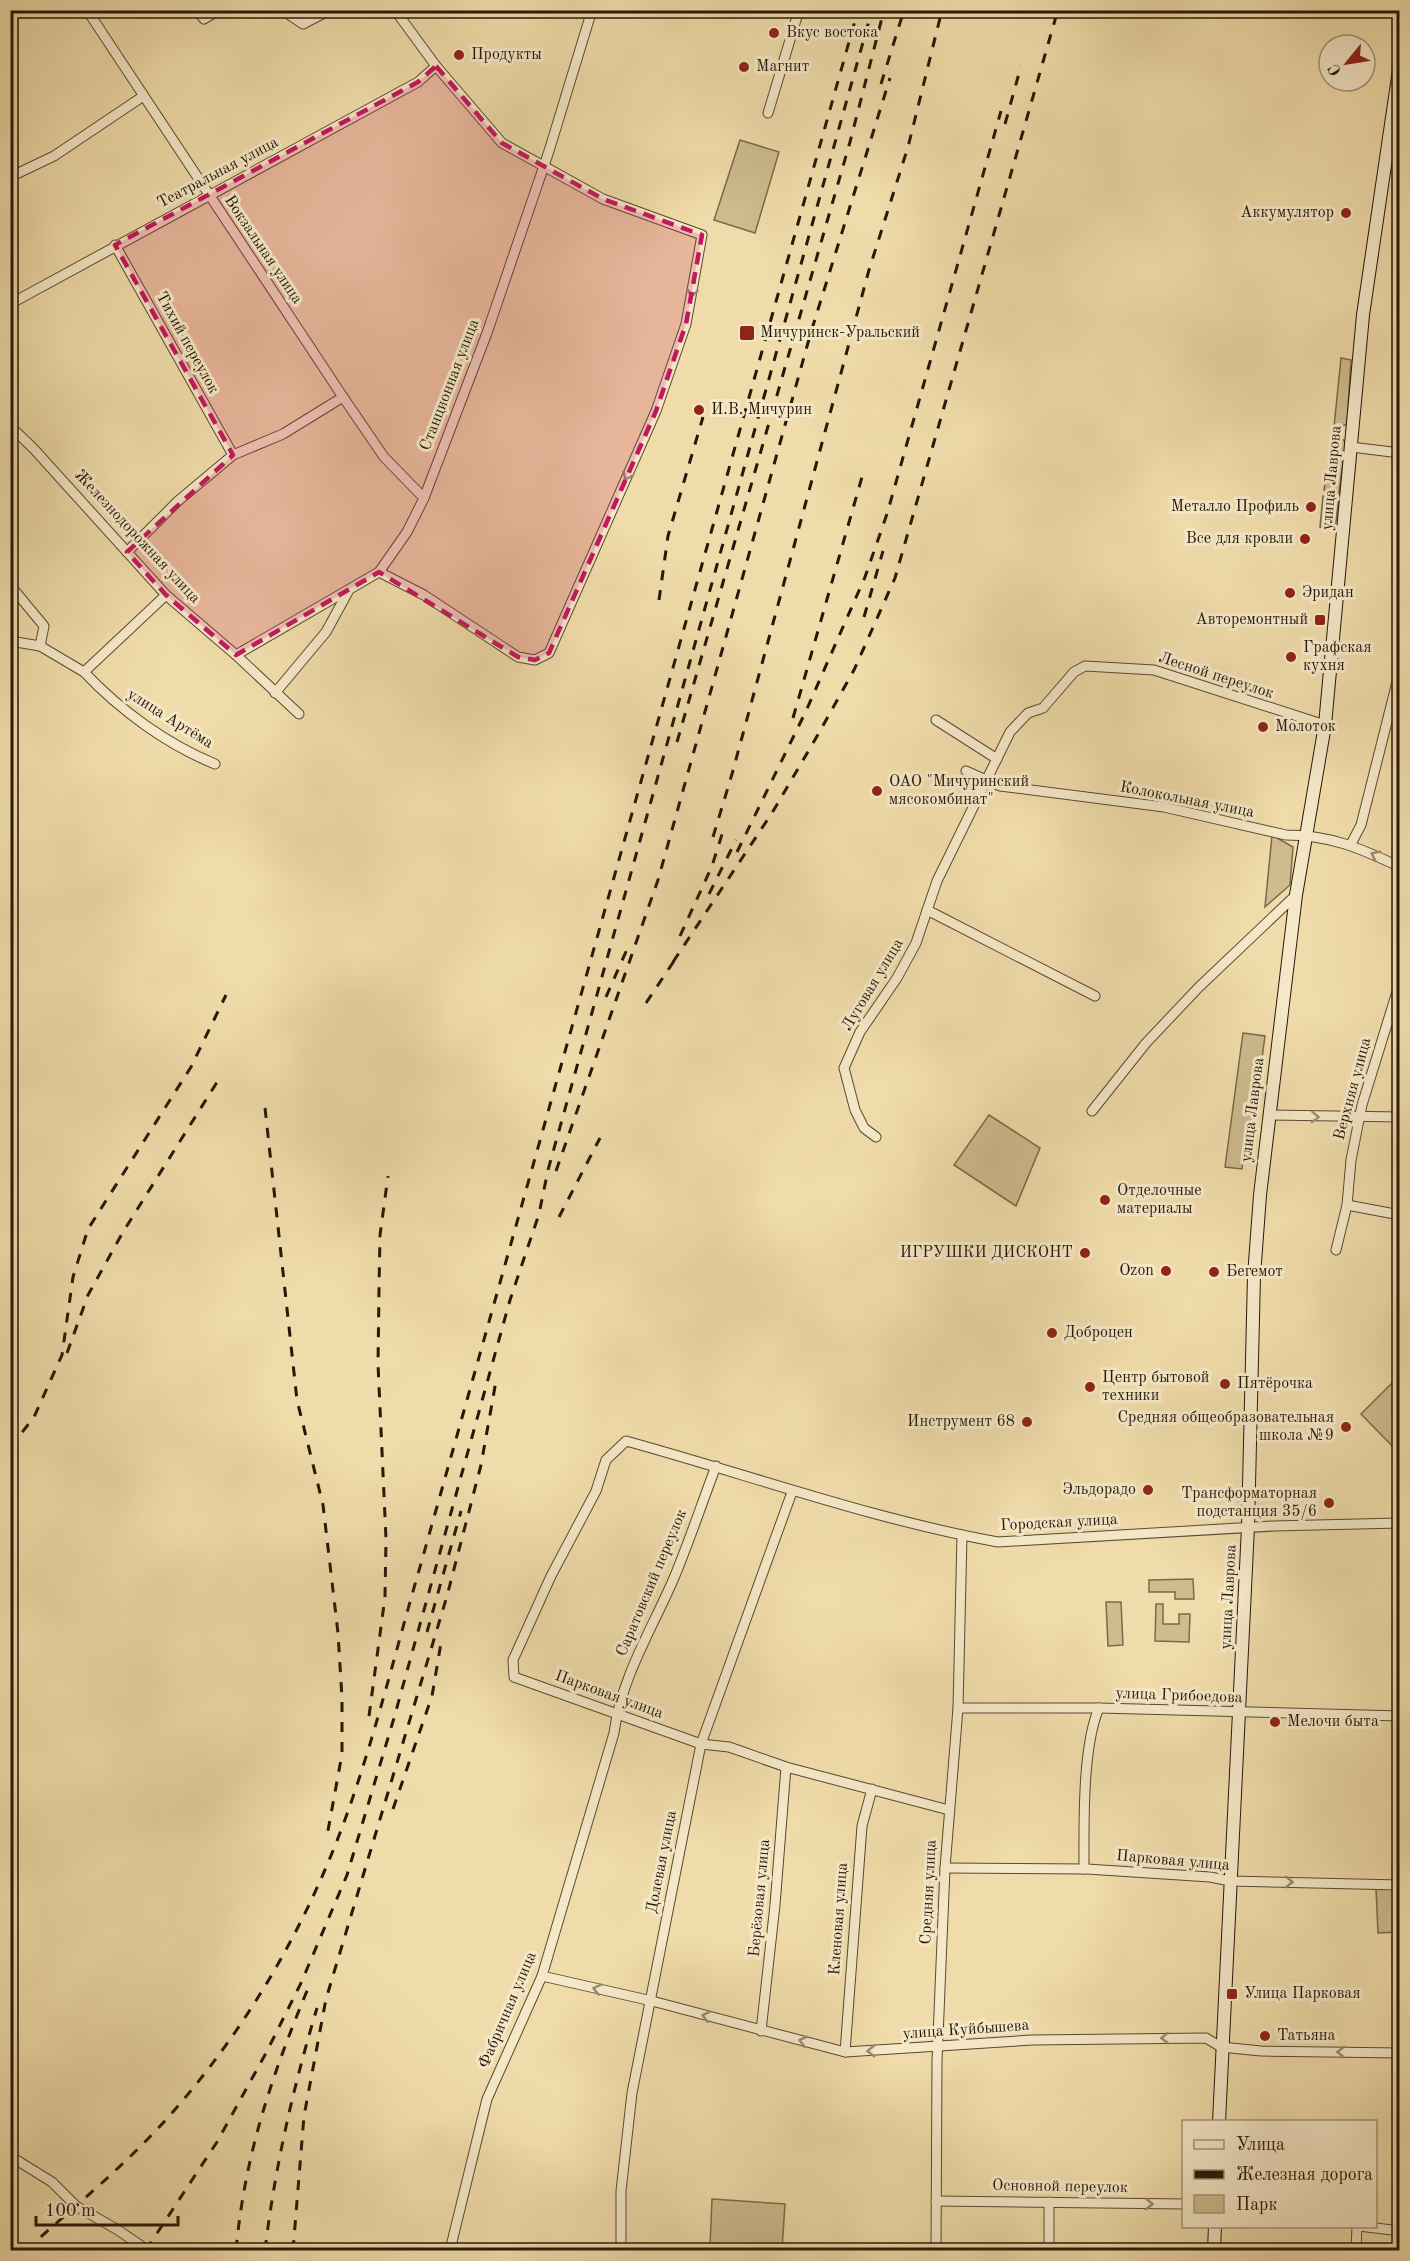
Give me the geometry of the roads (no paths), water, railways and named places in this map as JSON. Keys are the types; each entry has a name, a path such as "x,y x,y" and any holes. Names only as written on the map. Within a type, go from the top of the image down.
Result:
{"main road":[{"name":"улица Лаврова","path":"1219,2120 1248,1527 1254,1275 1296,895 1324,725 1363,315 1395,127 1400,63"},
{"path":"1214,2250 1215,2228"}],"street":[{"name":"Вокзальная улица","path":"87,10 142,97 384,457 424,498"},
{"path":"197,10 204,19 219,10"},
{"path":"282,10 303,24 330,10"},
{"path":"378,572 423,595 518,657 535,660 549,653 656,411 686,324 702,235 603,200 501,143 436,66 395,10"},
{"name":"Станционная улица","path":"236,655 378,572 407,532 424,498 487,333 543,168 592,10"},
{"path":"768,114 799,10"},
{"name":"Театральная улица","path":"10,304 208,194 418,82 436,66"},
{"path":"10,177 54,156 142,97"},
{"name":"Тихий переулок","path":"115,245 233,455"},
{"path":"127,552 178,501 233,455 284,434 343,397"},
{"name":"Железнодорожная улица","path":"10,426 33,448 166,595 236,655 298,714"},
{"path":"1351,447 1400,453"},
{"path":"10,585 44,626 40,646"},
{"name":"Станционная улица","path":"275,693 326,632 349,590"},
{"path":"84,672 166,595"},
{"name":"улица Артёма","path":"10,640 40,646 84,672 107,697 134,717 199,757 215,764"},
{"name":"Лесной переулок","path":"987,781 1010,732 1028,713 1043,708 1074,672 1084,666 1154,670 1324,725"},
{"path":"1351,844 1361,825 1400,670"},
{"path":"936,720 997,759"},
{"name":"Колокольная улица","path":"966,771 1000,786 1164,807 1286,835 1306,835 1351,844 1400,867"},
{"name":"Луговая улица","path":"876,1137 864,1128 855,1110 844,1068 860,1032 897,978 916,943 927,910 966,819 987,781"},
{"path":"1092,1111 1146,1043 1199,987 1296,895"},
{"path":"927,910 1095,996"},
{"name":"Верхняя улица","path":"1336,1250 1347,1205 1351,1160 1359,1118 1400,982"},
{"path":"1270,1115 1400,1117"},
{"path":"1347,1205 1400,1215"},
{"name":"Городская улица","path":"626,1441 716,1466 792,1492 998,1542 1248,1527 1400,1523"},
{"name":"Парковая улица","path":"626,1441 606,1460 596,1491 551,1576 513,1660 514,1677 701,1744 729,1747 786,1767 948,1810"},
{"name":"Саратовский переулок","path":"616,1713 633,1666 674,1577 716,1466"},
{"name":"Долевая улица","path":"621,2250 621,2191 632,2093 701,1744 792,1492"},
{"name":"Средняя улица","path":"936,2250 938,2045 948,1810 958,1708 962,1535"},
{"name":"улица Грибоедова","path":"958,1708 1099,1708 1400,1716"},
{"path":"1084,1869 1085,1788 1092,1735 1099,1708"},
{"name":"Фабричная улица","path":"450,2250 487,2099 542,1976 614,1733 616,1713"},
{"name":"Берёзовая улица","path":"761,2031 786,1767"},
{"name":"Кленовая улица","path":"845,2052 862,1826 872,1790"},
{"name":"Парковая улица","path":"945,1868 1084,1869 1210,1877 1230,1881 1400,1885"},
{"name":"улица Куйбышева","path":"542,1976 652,2001 845,2052 894,2051 938,2045 1032,2040 1206,2038 1221,2047 1261,2051 1400,2053"},
{"path":"10,2156 52,2182 76,2206 118,2229 147,2250"},
{"name":"Основной переулок","path":"936,2200 1182,2204"},
{"path":"1049,2202 1049,2250"},
{"path":"1356,2250 1358,2228"},
{"path":"1375,2228 1400,2231"}],"railway":[{"path":"26,2250 137,2150 171,2114 226,2046 250,2010 294,1934 314,1895 347,1814 385,1691 858,10"},
{"path":"146,2250 217,2142 266,2053 301,1983 347,1875 394,1718 510,1300 539,1214 548,1170 872,10"},
{"path":"677,742 850,142 884,10"},
{"path":"881,84 904,10"},
{"path":"713,837 869,270 908,147 942,10"},
{"path":"673,962 772,813 816,738 854,670 895,578 1057,13"},
{"path":"1005,124 1021,66"},
{"path":"556,1171 658,880 811,332 890,78"},
{"path":"737,852 806,711 865,577 887,514 1001,111"},
{"path":"659,600 668,536 703,417"},
{"path":"793,718 864,470"},
{"path":"864,617 883,551"},
{"path":"680,936 712,866 725,825"},
{"path":"709,894 736,840"},
{"path":"606,997 628,947"},
{"path":"646,1003 678,955"},
{"path":"10,1448 34,1417 62,1355 73,1277 88,1229 191,1067 226,995"},
{"path":"67,1353 88,1295 123,1232 219,1079"},
{"path":"265,1108 297,1400 323,1505 338,1633 342,1698 342,1754 327,1836"},
{"path":"559,1217 600,1138"},
{"path":"369,1716 385,1597 386,1539 378,1364 380,1235 388,1176"},
{"path":"293,2250 304,2116 326,1999 447,1596 481,1465 496,1381"},
{"path":"427,1632 461,1511"},
{"path":"393,1809 432,1696 442,1637"},
{"path":"236,2250 240,2214 253,2147 283,2051 309,1986"},
{"path":"265,2250 286,2128 317,2008"}],"place":[{"name":"Вкус востока","path":"774,33"},
{"name":"Продукты","path":"459,55"},
{"name":"Магнит","path":"744,67"},
{"name":"Аккумулятор","path":"1346,213"},
{"name":"Мичуринск-Уральский","path":"747,333"},
{"name":"И.В. Мичурин","path":"699,410"},
{"name":"Металло Профиль","path":"1311,507"},
{"name":"Все для кровли","path":"1305,539"},
{"name":"Эридан","path":"1290,593"},
{"name":"Авторемонтный","path":"1320,620"},
{"name":"Графская кухня","path":"1291,657"},
{"name":"Молоток","path":"1263,727"},
{"name":"ОАО \"Мичуринский мясокомбинат\"","path":"877,791"},
{"name":"Отделочные материалы","path":"1105,1200"},
{"name":"ИГРУШКИ ДИСКОНТ","path":"1085,1253"},
{"name":"Ozon","path":"1166,1271"},
{"name":"Бегемот","path":"1214,1272"},
{"name":"Доброцен","path":"1052,1333"},
{"name":"Пятёрочка","path":"1225,1384"},
{"name":"Центр бытовой техники","path":"1090,1387"},
{"name":"Инструмент 68","path":"1027,1422"},
{"name":"Средняя общеобразовательная школа №9","path":"1346,1427"},
{"name":"Эльдорадо","path":"1148,1490"},
{"name":"Трансформаторная подстанция 35/6","path":"1329,1503"},
{"name":"Мелочи быта","path":"1275,1722"},
{"name":"Улица Парковая","path":"1232,1994"},
{"name":"Татьяна","path":"1265,2036"}]}
